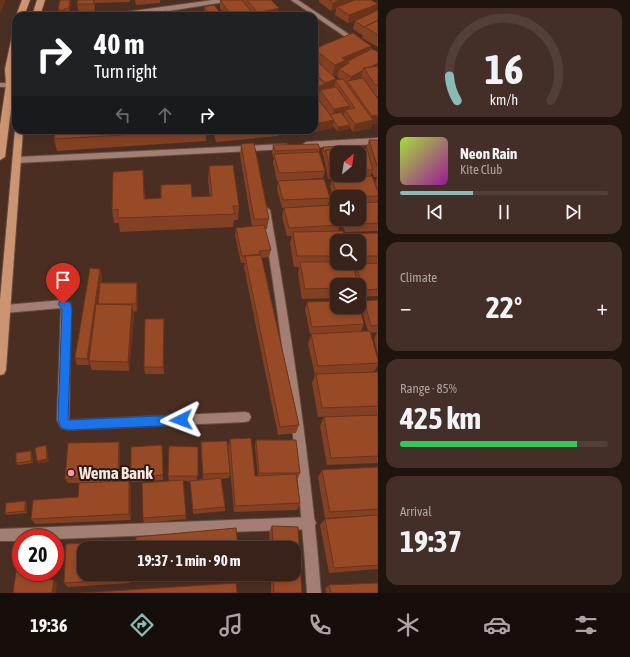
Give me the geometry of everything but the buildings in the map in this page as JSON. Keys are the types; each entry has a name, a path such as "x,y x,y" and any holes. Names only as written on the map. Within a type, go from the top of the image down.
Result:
{"highway":[{"path":"22,12 26,0"},
{"path":"37,12 40,0"},
{"path":"0,157 10,85 9,69 12,54"},
{"path":"0,370 19,134"}],"street":[{"path":"175,0 177,8"},
{"path":"144,12 225,0"},
{"path":"294,0 312,12"},
{"path":"318,16 378,57"},
{"path":"0,85 10,85"},
{"path":"17,160 256,152 378,141"},
{"path":"263,196 289,345 310,523 314,593"},
{"path":"5,309 63,304 66,306 64,424 77,425 244,417"},
{"path":"0,535 310,523"}],"place":[{"name":"Wema Bank","path":"71,473"}],"route":[{"path":"63,304 67,309 64,424 181,420"}]}
